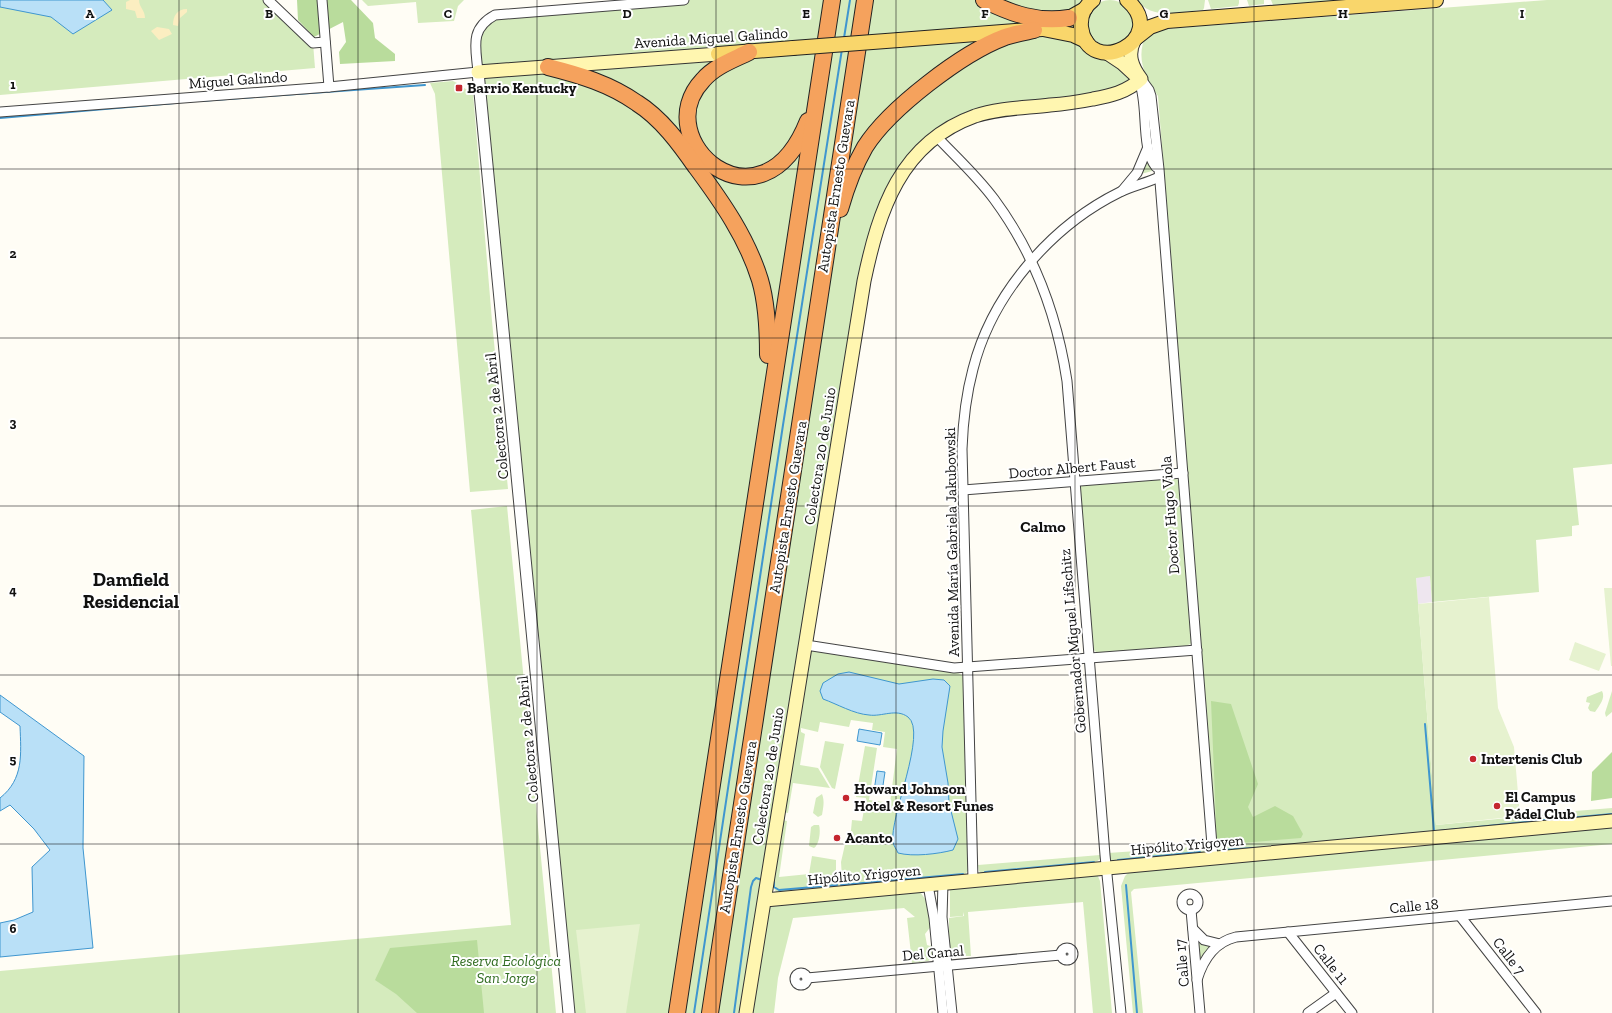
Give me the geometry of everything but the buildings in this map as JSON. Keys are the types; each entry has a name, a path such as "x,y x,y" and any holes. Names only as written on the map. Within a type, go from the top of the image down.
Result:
{"highway":[{"name":"Autopista Ernesto Guevara","path":"677,1013 749,544 770,392 832,0"},
{"name":"Autopista Ernesto Guevara","path":"710,1013 865,0"},
{"path":"984,0 1031,18 1044,20 1069,18"},
{"path":"823,270 850,180 865,147 886,119 933,81 988,45 1005,37 1038,30"},
{"path":"749,52 712,71 701,81 689,105 689,132 693,142 707,161 720,171 736,176 753,176 769,172 780,165 792,151 804,130 816,100"},
{"path":"688,156 679,130 677,117 682,94 690,81 718,54"},
{"path":"548,67 584,76 612,87 639,103 661,124 688,156 739,231 760,280 767,320 770,392"}],"main road":[{"path":"1127,0 1138,14 1148,18 1167,21 1436,0"},
{"name":"Avenida Miguel Galindo","path":"1038,30 1069,18 1090,3"},
{"path":"1086,41 1081,25 1090,3"},
{"path":"1135,39 1139,26 1138,14"},
{"path":"1107,53 1122,51 1150,27 1167,21"},
{"name":"Avenida Miguel Galindo","path":"478,72 1038,30 1073,35 1086,41 1099,51 1107,53"},
{"name":"Doctor Hugo Viola","path":"1135,39 1131,46 1131,59 1132,65 1140,80"},
{"name":"Doctor Hugo Viola","path":"1107,53 1127,67 1140,80"},
{"name":"Colectora 20 de Junio","path":"746,1013 864,281 871,248 882,213 895,183 914,157 936,136 976,116 1016,108 1051,105 1108,96 1130,88 1140,80"},
{"name":"Hipólito Yrigoyen","path":"765,900 1612,821"}],"street":[{"path":"268,0 313,43 325,42"},
{"path":"322,0 329,87"},
{"name":"Colectora 2 de Abril","path":"569,1013 478,72 476,42 477,32 480,25 494,15 684,0"},
{"name":"Miguel Galindo","path":"0,112 329,87 478,72"},
{"name":"Doctor Hugo Viola","path":"1140,80 1144,99 1148,146 1152,160 1159,173"},
{"name":"Doctor Hugo Viola","path":"1140,80 1151,96 1159,173 1213,858"},
{"name":"Gobernador Miguel Lifschitz","path":"936,136 994,200 1022,243 1051,308 1064,359 1106,868 1121,1013"},
{"name":"Avenida María Gabriela Jakubowski","path":"1121,192 1130,182 1141,164 1148,146"},
{"path":"1130,182 1144,176 1159,173"},
{"name":"Avenida María Gabriela Jakubowski","path":"973,880 963,490 963,425 974,367 991,322 1001,303 1031,262 1066,228 1081,216 1121,192 1159,173"},
{"name":"Doctor Albert Faust","path":"963,490 1183,473"},
{"path":"806,645 954,668 1197,650"},
{"path":"943,883 943,1013"},
{"path":"928,885 952,1013"},
{"name":"Calle 18","path":"1197,980 1205,960 1220,944 1236,937 1612,902"},
{"name":"Calle 17","path":"1191,910 1200,1013"},
{"name":"Calle 7","path":"1460,916 1536,1013"},
{"path":"1193,930 1204,940 1220,944"},
{"name":"Calle 11","path":"1288,932 1352,1013"},
{"name":"Del Canal","path":"807,978 1061,955"},
{"path":"1308,1013 1336,993"}],"shaded area":[{"path":"1430,576 1432,602 1418,604 1416,577"}],"green space":[{"path":"0,0 268,0 313,43 315,68 0,95"},
{"path":"297,0 351,0 373,23 375,38 395,54 395,61 340,64 339,52 346,42 343,22 314,37 298,20"},
{"path":"362,0 464,0 458,6 454,21 418,23 416,2 368,6"},
{"path":"684,0 1091,0 1082,33 1133,72 1130,88 994,111 927,144 879,220 746,1013 569,1013 478,72 480,25 487,20"},
{"path":"1115,0 1119,1 1129,10 1132,14 1132,32 1123,42 1115,46 1105,46 1097,42 1088,32 1087,18 1091,10 1101,1"},
{"path":"1138,0 1205,0 1203,10 1177,13 1159,13 1150,11"},
{"path":"1208,0 1239,0 1239,3 1238,6 1211,9"},
{"path":"1247,0 1264,0 1264,4 1249,6"},
{"path":"1271,0 1352,0 1273,5"},
{"path":"1547,0 1612,0 1612,464 1573,468 1579,525 1572,526 1572,536 1536,540 1539,592 1432,602 1430,576 1416,578 1436,825 1550,814 1549,822 1217,852 1158,96 1145,73 1143,66 1143,41 1147,33 1164,29"},
{"path":"453,81 457,83 454,89 461,93 464,88 473,93 508,489 470,492 435,94 430,83"},
{"path":"1147,159 1152,171 1141,174"},
{"path":"1173,478 1179,480 1192,643 1186,646 1097,653 1092,648 1080,487 1084,485"},
{"name":"Reserva Ecológica San Jorge","path":"507,506 556,1013 0,1013 0,971 511,925 471,510"},
{"path":"1604,588 1612,588 1612,666 1611,666"},
{"path":"1489,597 1498,708 1514,747 1520,816 1436,825 1418,604"},
{"path":"1575,642 1606,654 1599,671 1569,660"},
{"path":"810,650 956,672 962,675 964,683 969,869 964,876 781,894 776,892 773,886 782,820 787,821 779,877 809,874 812,856 836,860 836,878 842,878 841,862 846,840 850,840 852,820 862,821 866,798 856,797 865,746 877,748 869,800 890,803 897,749 883,747 885,732 872,730 873,723 851,720 849,727 820,722 818,732 801,728 801,732 805,734 800,765 818,768 830,788 793,783 788,813 784,812"},
{"path":"1602,691 1603,699 1600,705 1595,712 1590,711 1588,708 1590,703 1586,702 1587,697"},
{"path":"1612,691 1612,712 1606,717 1605,713"},
{"path":"1211,701 1231,704 1258,784 1248,807 1253,817 1275,806 1293,816 1303,834 1301,838 1217,845"},
{"path":"825,741 844,744 835,789 832,788 820,767"},
{"path":"1612,752 1612,798 1591,801 1592,772"},
{"path":"822,794 824,802 823,810 822,815 818,817 813,813 816,798"},
{"path":"1612,808 1612,817 1563,820 1563,812"},
{"path":"1612,824 1612,844 1134,889 1131,892 1143,1013 1133,1013 1121,886 1125,876 1130,871"},
{"path":"814,825 819,825 820,831 818,841 814,848 809,846 811,827"},
{"path":"1209,846 1206,853 1112,862 1109,860 1108,853"},
{"path":"1100,855 1100,859 1093,864 982,874 979,871 978,865"},
{"path":"1097,874 1100,881 1112,1013 1093,1013 1083,902 968,912 971,956 949,956 949,918 964,916 963,912 963,916 950,917 950,889"},
{"path":"918,889 928,903 932,925 925,934 927,945 930,946 933,943 933,958 928,961 912,963 907,918 915,917 904,908 793,918 778,978 774,1013 750,1013 767,912 772,905"},
{"path":"640,924 626,1013 586,1013 576,930"},
{"path":"477,940 484,1013 417,1013 396,994 375,980 390,948"},
{"path":"1198,942 1210,946 1200,961 1199,961"}],"sand":[{"path":"130,0 139,0 145,18 137,18 135,11 126,9 126,2"},
{"path":"187,9 187,12 180,18 178,26 173,25 176,14 181,10"},
{"path":"157,27 169,29 172,34 159,40 151,31"}],"water":[{"path":"0,0 103,0 112,10 73,34 51,17 0,7"},
{"path":"849,672 899,684 933,679 944,680 950,686 942,747 948,783 949,803 958,839 953,850 940,853 911,855 898,853 893,843 893,830 911,757 914,739 913,726 908,717 903,714 863,714 823,699 820,691 823,683 838,674"},
{"path":"0,695 84,756 83,848 93,948 0,957 0,923 14,920 33,912 32,867 50,850 34,829 10,805 0,811 0,798 8,791 17,774 21,746 20,726 0,712"},
{"path":"859,729 882,733 880,745 857,741"},
{"path":"877,771 885,772 882,792 874,791"}],"waterway":[{"path":"844,38 850,0"},
{"path":"694,1013 783,425 842,49"},
{"path":"199,101 425,85"},
{"path":"0,118 175,103"},
{"path":"1425,724 1434,831"},
{"path":"1568,818 1612,814"},
{"path":"1439,831 1545,820"},
{"path":"1224,850 1253,848"},
{"path":"1118,860 1200,852"},
{"path":"985,872 1094,862"},
{"path":"841,885 963,874"},
{"path":"734,1013 751,887 756,878 762,880"},
{"path":"774,882 774,887 779,890 837,885"},
{"path":"1126,885 1137,1013"}],"place":[{"name":"Barrio Kentucky","path":"459,88"},
{"name":"Intertenis Club","path":"1473,759"},
{"name":"Howard Johnson Hotel & Resort Funes","path":"846,798"},
{"name":"El Campus Pádel Club","path":"1497,806"},
{"name":"Acanto","path":"837,838"}],"district":[{"name":"Calmo","path":"1043,526"},
{"name":"Damfield Residencial","path":"131,590"}]}
